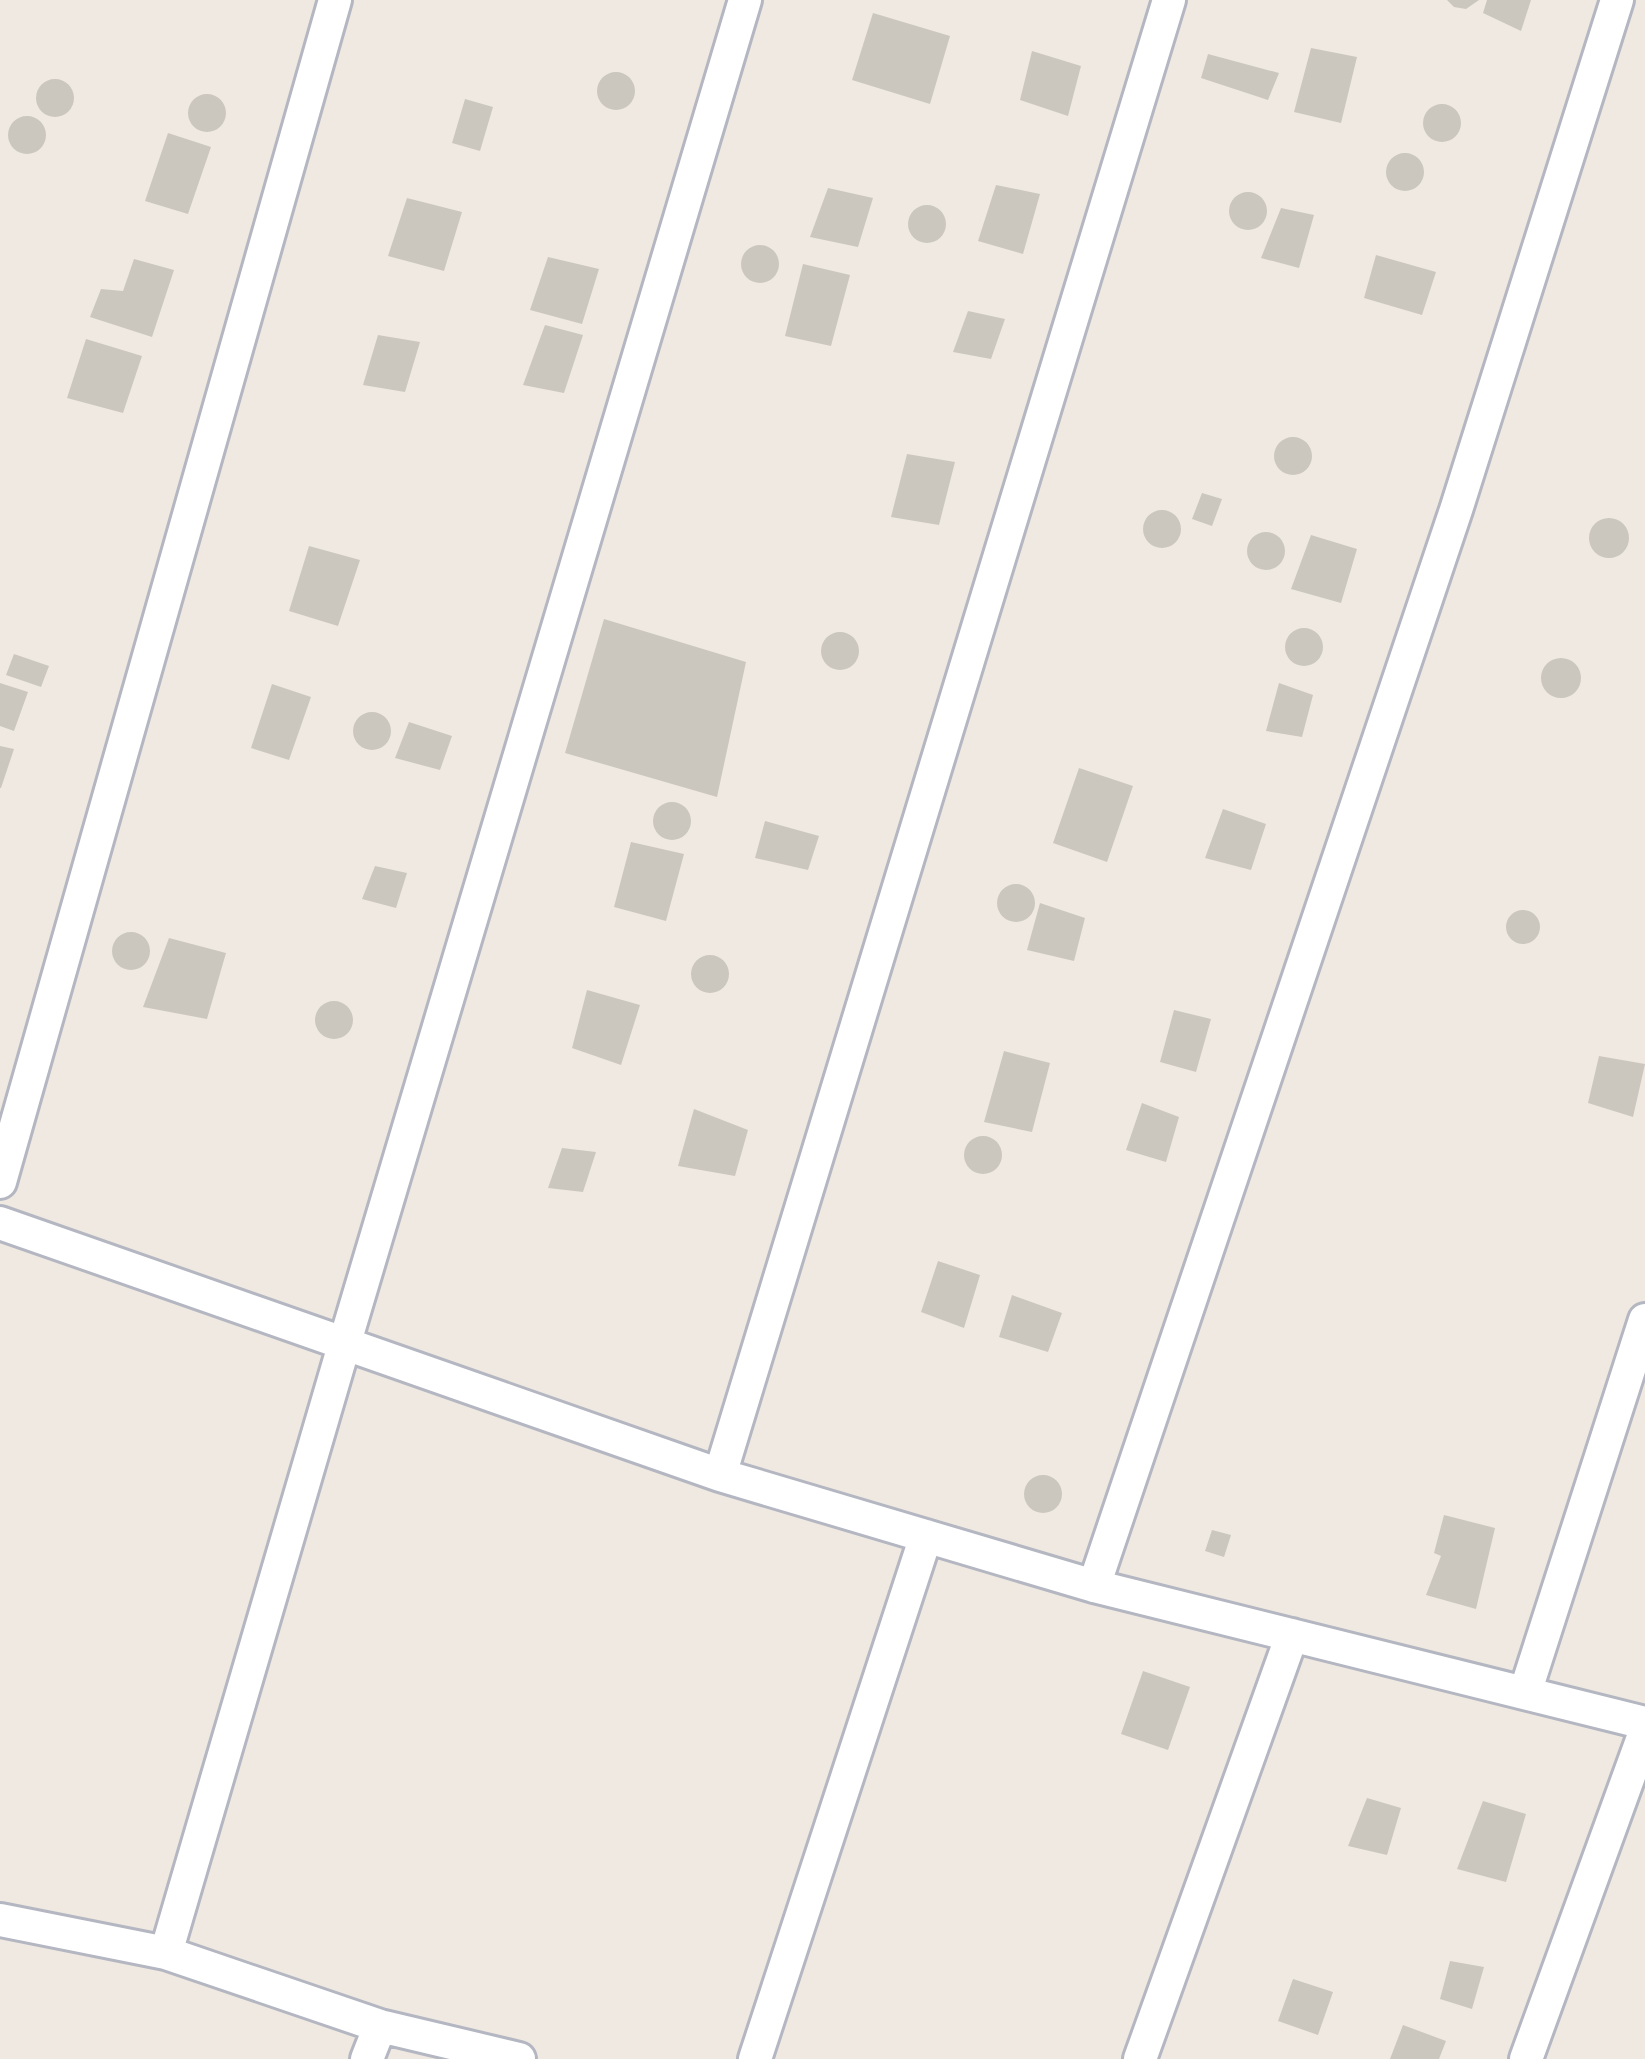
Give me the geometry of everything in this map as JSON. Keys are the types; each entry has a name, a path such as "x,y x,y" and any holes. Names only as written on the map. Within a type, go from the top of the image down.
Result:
{"street":[{"path":"0,1182 335,0"},
{"path":"166,1952 745,0"},
{"path":"720,1475 1169,0"},
{"path":"1094,1586 1456,510 1617,0"},
{"path":"0,1223 720,1475 1094,1586 1645,1724"},
{"path":"1525,1693 1645,1320"},
{"path":"755,2059 926,1536"},
{"path":"1140,2059 1292,1636"},
{"path":"1526,2059 1645,1732"},
{"path":"0,1920 166,1952 380,2026 520,2059"},
{"path":"367,2059 380,2026"}],"building":[{"path":"1447,0 1479,0 1466,9 1454,7"},
{"path":"1487,0 1531,0 1521,31 1483,13"},
{"path":"873,13 950,36 930,104 852,80"},
{"path":"1311,48 1357,57 1341,123 1294,112"},
{"path":"1032,51 1081,66 1068,116 1020,100"},
{"path":"1208,54 1279,73 1268,100 1201,78"},
{"path":"616,72 629,78 635,91 629,104 616,110 603,104 597,91 603,78"},
{"path":"55,79 68,85 74,98 68,111 55,117 42,111 36,98 42,85"},
{"path":"207,94 220,100 226,113 220,126 207,132 194,126 188,113 194,100"},
{"path":"465,99 493,107 480,151 452,143"},
{"path":"1442,104 1455,110 1461,123 1455,136 1442,142 1429,136 1423,123 1429,110"},
{"path":"27,116 40,122 46,135 40,148 27,154 14,148 8,135 14,122"},
{"path":"168,133 211,147 188,214 145,201"},
{"path":"1405,153 1418,159 1424,172 1418,185 1405,191 1392,185 1386,172 1392,159"},
{"path":"996,185 1040,194 1023,254 978,241"},
{"path":"828,188 873,198 858,247 810,237"},
{"path":"1248,192 1261,198 1267,211 1261,224 1248,230 1235,224 1229,211 1235,198"},
{"path":"407,198 462,212 444,271 388,256"},
{"path":"927,205 940,211 946,224 940,237 927,243 914,237 908,224 914,211"},
{"path":"1281,208 1314,215 1299,268 1261,258"},
{"path":"760,245 773,251 779,264 773,277 760,283 747,277 741,264 747,251"},
{"path":"1376,255 1436,272 1422,315 1364,298"},
{"path":"548,257 599,269 582,324 530,310"},
{"path":"134,259 174,270 152,337 90,317 101,289 123,291"},
{"path":"803,264 850,275 831,346 785,336"},
{"path":"968,311 1005,319 991,359 953,352"},
{"path":"545,325 583,335 564,393 523,385"},
{"path":"378,335 420,342 405,392 363,385"},
{"path":"86,339 142,356 123,413 67,398"},
{"path":"1293,437 1306,443 1312,456 1306,469 1293,475 1280,469 1274,456 1280,443"},
{"path":"907,454 955,462 939,525 891,517"},
{"path":"1202,493 1222,499 1212,526 1192,519"},
{"path":"1162,510 1175,516 1181,529 1175,542 1162,548 1149,542 1143,529 1149,516"},
{"path":"1609,518 1623,524 1629,538 1623,552 1609,558 1595,552 1589,538 1595,524"},
{"path":"1266,532 1279,538 1285,551 1279,564 1266,570 1253,564 1247,551 1253,538"},
{"path":"1311,535 1357,549 1341,603 1291,589"},
{"path":"309,546 360,560 338,626 289,611"},
{"path":"604,619 746,662 717,797 565,753"},
{"path":"1304,628 1317,634 1323,647 1317,660 1304,666 1291,660 1285,647 1291,634"},
{"path":"840,632 853,638 859,651 853,664 840,670 827,664 821,651 827,638"},
{"path":"14,654 49,666 41,687 6,675"},
{"path":"1561,658 1575,664 1581,678 1575,692 1561,698 1547,692 1541,678 1547,664"},
{"path":"0,683 28,692 14,731 0,726"},
{"path":"1279,683 1313,695 1302,737 1266,731"},
{"path":"272,684 311,697 289,760 251,748"},
{"path":"372,712 385,718 391,731 385,744 372,750 359,744 353,731 359,718"},
{"path":"409,722 452,736 440,770 395,758"},
{"path":"0,746 14,749 1,788 0,788"},
{"path":"1079,768 1133,786 1107,862 1053,843"},
{"path":"672,802 685,808 691,821 685,834 672,840 659,834 653,821 659,808"},
{"path":"1223,809 1266,824 1251,870 1205,858"},
{"path":"765,821 819,836 808,870 755,858"},
{"path":"631,842 684,854 666,921 614,907"},
{"path":"375,866 407,873 396,908 362,899"},
{"path":"1016,884 1029,890 1035,903 1029,916 1016,922 1003,916 997,903 1003,890"},
{"path":"1040,903 1085,918 1074,961 1027,950"},
{"path":"1523,910 1535,915 1540,927 1535,939 1523,944 1511,939 1506,927 1511,915"},
{"path":"131,932 144,938 150,951 144,964 131,970 118,964 112,951 118,938"},
{"path":"169,938 226,953 207,1019 143,1007"},
{"path":"710,955 723,961 729,974 723,987 710,993 697,987 691,974 697,961"},
{"path":"587,990 640,1005 621,1065 572,1048"},
{"path":"334,1001 347,1007 353,1020 347,1033 334,1039 321,1033 315,1020 321,1007"},
{"path":"1174,1010 1211,1019 1196,1072 1160,1062"},
{"path":"1004,1051 1050,1063 1032,1132 984,1122"},
{"path":"1599,1056 1645,1064 1633,1117 1588,1103"},
{"path":"1142,1103 1179,1117 1166,1162 1126,1150"},
{"path":"694,1109 748,1130 735,1176 678,1166"},
{"path":"983,1136 996,1142 1002,1155 996,1168 983,1174 970,1168 964,1155 970,1142"},
{"path":"562,1148 596,1152 583,1192 548,1188"},
{"path":"938,1261 980,1275 964,1328 921,1312"},
{"path":"1012,1295 1062,1313 1048,1352 999,1337"},
{"path":"1043,1475 1056,1481 1062,1494 1056,1507 1043,1513 1030,1507 1024,1494 1030,1481"},
{"path":"1444,1515 1495,1528 1476,1609 1426,1595 1441,1556 1434,1553"},
{"path":"1212,1530 1231,1535 1224,1557 1205,1551"},
{"path":"1143,1671 1190,1687 1168,1750 1121,1734"},
{"path":"1367,1798 1401,1808 1387,1855 1348,1846"},
{"path":"1483,1801 1526,1814 1506,1882 1457,1869"},
{"path":"1450,1961 1484,1967 1472,2009 1440,1999"},
{"path":"1293,1979 1333,1992 1318,2035 1278,2021"},
{"path":"1403,2025 1446,2041 1439,2059 1390,2059"}]}
